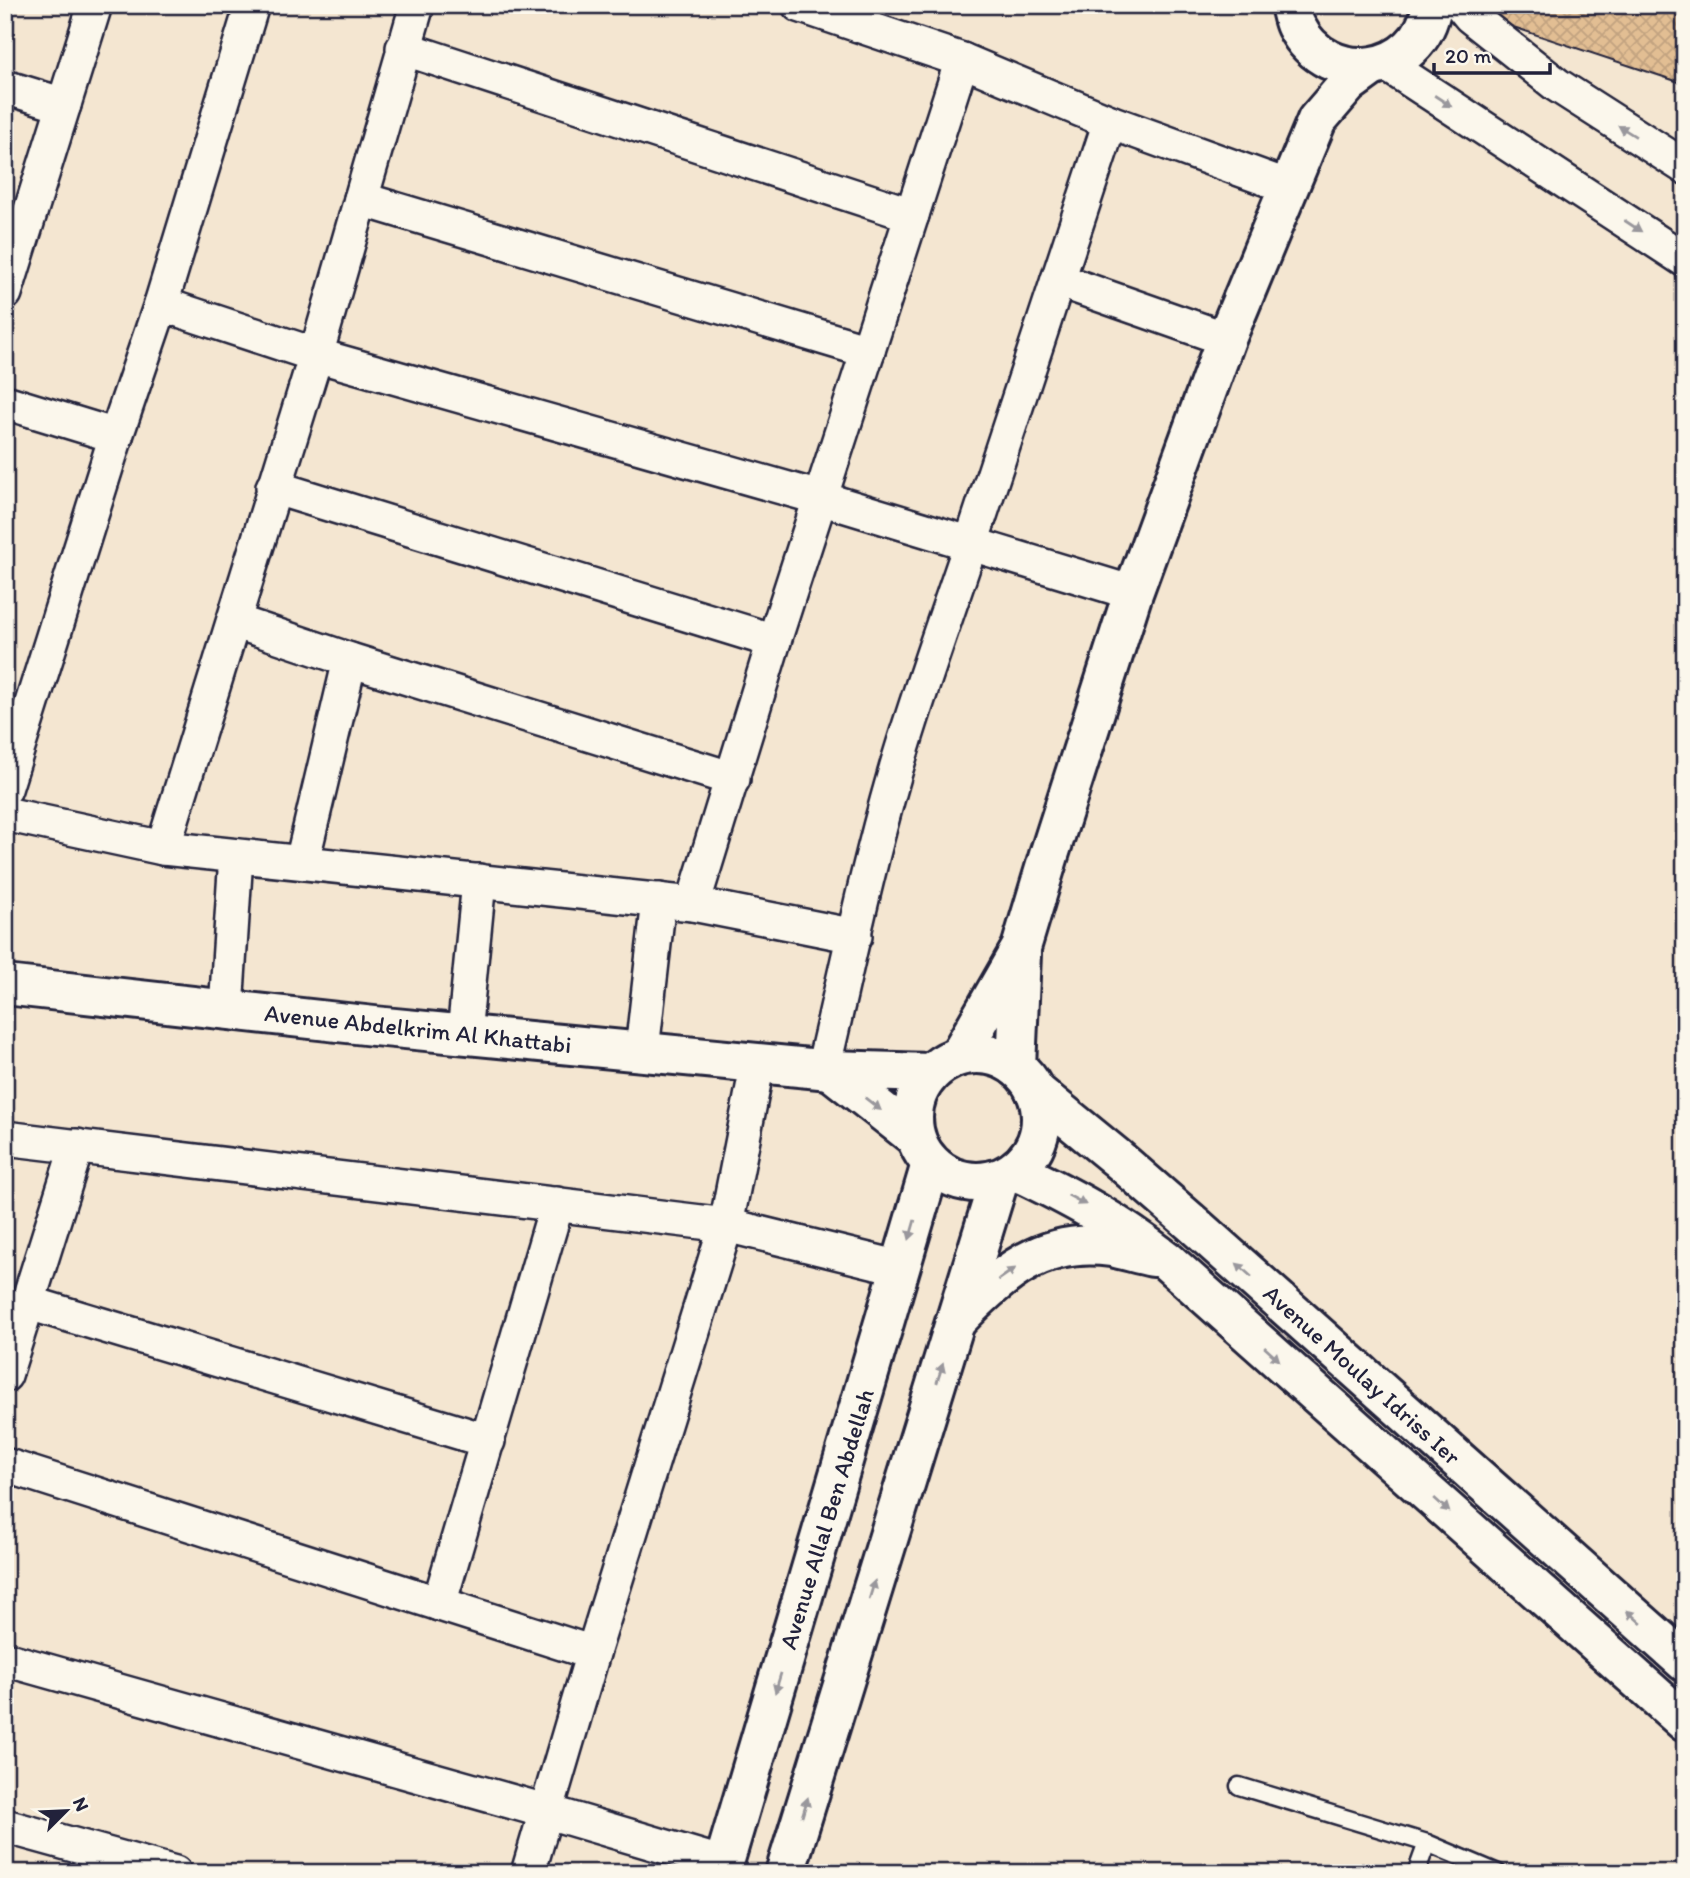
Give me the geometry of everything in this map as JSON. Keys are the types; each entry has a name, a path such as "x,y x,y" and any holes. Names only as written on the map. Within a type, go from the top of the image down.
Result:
{"main road":[{"path":"1290,5 1295,25 1309,46 1331,61 1349,67 1378,66"},
{"path":"923,1151 912,1114 918,1092 945,1065 1021,948 1133,593 1226,339 1317,120 1348,84 1412,47 1429,21 1432,5"},
{"path":"1309,46 1317,120"},
{"path":"826,1069 951,1178 975,1184 1007,1175 1028,1158 1039,1135 1041,1108 1026,1079 1021,948"},
{"name":"Avenue Abdelkrim Al Khattabi","path":"5,985 826,1069 945,1065"},
{"path":"945,1065 974,1054 989,1055 1026,1079"},
{"name":"Avenue Moulay Idriss Ier","path":"1026,1079 1685,1662"},
{"name":"Avenue Allal Ben Abdellah","path":"723,1869 901,1268 923,1151"},
{"path":"785,1873 957,1320 1007,1175"},
{"name":"Avenue Moulay Idriss Ier","path":"1007,1175 1079,1201 1125,1229 1166,1260 1685,1722"},
{"path":"957,1320 1008,1272 1048,1252 1069,1247 1110,1247 1166,1260"}],"street":[{"path":"5,293 12,247 64,105 95,5"},
{"path":"5,789 116,436 161,304 252,5"},
{"path":"163,848 316,355 417,5"},
{"path":"799,5 962,60 1110,122 1289,187"},
{"path":"1461,5 1470,16 1557,85 1685,167"},
{"path":"403,48 912,215"},
{"path":"693,904 774,641 962,60"},
{"path":"1378,66 1685,260"},
{"path":"5,87 64,105"},
{"path":"826,1069 867,872 895,774 936,642 1110,122"},
{"path":"361,199 868,351"},
{"path":"1058,280 1226,339"},
{"path":"161,304 316,355 820,498 1133,593"},
{"path":"5,402 116,436"},
{"path":"274,487 774,641"},
{"path":"234,621 350,660 733,779"},
{"path":"302,862 350,660"},
{"path":"5,814 163,848 693,904 855,936"},
{"path":"226,1009 236,856"},
{"path":"464,1034 479,881"},
{"path":"642,1050 659,900"},
{"path":"528,1873 593,1653 726,1225 758,1062"},
{"path":"5,1138 726,1225 901,1268"},
{"path":"5,1375 77,1146"},
{"path":"439,1604 557,1204"},
{"path":"29,1303 488,1441"},
{"path":"5,1465 593,1653"},
{"path":"5,1659 545,1811 723,1869"},
{"path":"5,1826 175,1873"}],"lane":[{"path":"1239,1786 1427,1843 1498,1873"},
{"path":"1416,1873 1427,1843"}],"building":[{"path":"1491,5 1667,5 1685,11 1685,84 1486,18"}]}
